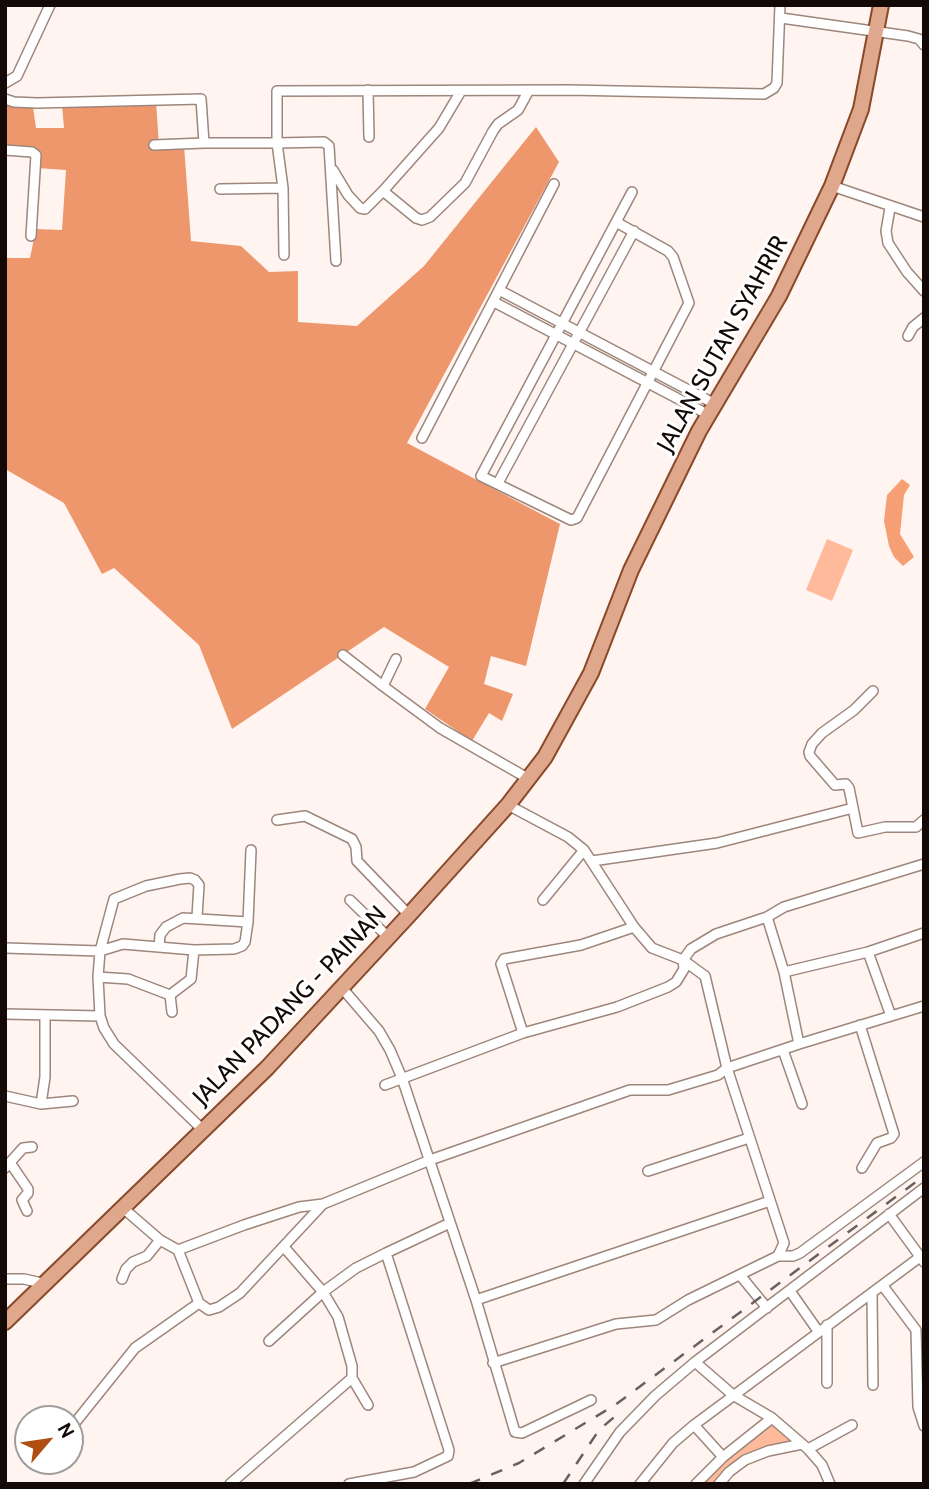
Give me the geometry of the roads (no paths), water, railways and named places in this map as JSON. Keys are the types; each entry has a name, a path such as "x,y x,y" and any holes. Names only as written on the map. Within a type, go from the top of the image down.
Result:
{"main road":[{"name":"JALAN SUTAN SYAHRIR","path":"579,697 639,552 712,409 779,296 832,187 861,109 878,32 881,5"},
{"name":"JALAN PADANG - PAINAN","path":"5,1322 267,1068 342,988 508,805 545,757 579,697"}],"street":[{"path":"5,83 17,76 51,5"},
{"path":"284,255 283,188 277,143 277,91 529,90 764,94 777,83 780,5"},
{"path":"781,18 915,38 924,45"},
{"path":"368,90 369,137"},
{"path":"383,191 416,218 430,217 465,183 493,131 498,124 518,110 529,90"},
{"path":"332,168 359,208 365,209 439,128 461,91"},
{"path":"5,99 37,103 201,99 204,142"},
{"path":"154,145 204,142 324,142 329,146 332,168 336,261"},
{"path":"5,150 33,152 36,155 31,236"},
{"path":"422,438 554,184"},
{"path":"832,187 924,217"},
{"path":"220,189 283,188"},
{"path":"616,222 668,250 689,303 577,517 571,520 481,475 632,192"},
{"path":"890,208 886,231 888,243 924,291"},
{"path":"498,483 634,232"},
{"path":"499,290 654,370 712,409"},
{"path":"494,302 648,382 712,409"},
{"path":"908,336 913,327 924,318"},
{"path":"343,655 440,728 529,779"},
{"path":"383,686 396,659"},
{"path":"873,691 854,710 822,733 808,752 835,785 846,785 849,788 858,833 885,827 916,827 924,820"},
{"path":"508,805 568,837 584,850 634,927 652,948 683,960 705,976 727,1068 784,1243 778,1256"},
{"path":"592,861 717,843 853,808"},
{"path":"277,820 305,816 352,839 356,847 357,861 409,915"},
{"path":"5,948 100,951 123,944 194,950 234,949 243,946 248,922 251,850"},
{"path":"543,901 584,850"},
{"path":"386,1084 523,1033 617,1007 668,987 676,982 684,969 683,960 691,949 716,934 768,917 784,907 924,864"},
{"path":"197,917 199,885 190,878 146,886 114,899 100,951 98,977 100,1016 114,1044 202,1129"},
{"path":"350,900 388,937"},
{"path":"159,947 160,935 177,919 197,917 248,922"},
{"path":"768,917 784,972 799,1044"},
{"path":"523,1033 501,964 504,959 581,945 634,927"},
{"path":"784,972 869,951 924,933"},
{"path":"170,995 191,979 194,950"},
{"path":"869,951 891,1016"},
{"path":"98,977 128,979 170,995"},
{"path":"342,988 379,1031 402,1079 517,1433 591,1400"},
{"path":"170,995 173,1012"},
{"path":"178,1250 299,1207 323,1204 430,1160 630,1090 668,1090 718,1075 727,1068 799,1044 924,1007"},
{"path":"5,1014 100,1016"},
{"path":"41,1104 45,1077 45,1016"},
{"path":"860,1025 894,1134 891,1138 877,1143 862,1168"},
{"path":"783,1050 802,1104"},
{"path":"5,1096 41,1104 73,1101"},
{"path":"648,1171 750,1138"},
{"path":"27,1211 22,1200 28,1193 27,1189 8,1166 23,1148 32,1147"},
{"path":"493,1363 623,1322 654,1321 692,1298 778,1256 800,1253 924,1162"},
{"path":"584,1484 628,1422 695,1362 924,1188"},
{"path":"476,1300 770,1201"},
{"path":"123,1208 160,1240 178,1250 199,1303 209,1310 240,1293 323,1204"},
{"path":"640,1484 666,1451 694,1425 818,1331 922,1260 888,1214"},
{"path":"269,1341 323,1292 356,1268 450,1223"},
{"path":"122,1279 126,1269 133,1262 147,1256 160,1240"},
{"path":"284,1247 323,1292 338,1317 352,1366 352,1378 368,1405"},
{"path":"349,1484 414,1472 443,1460 449,1453 386,1253"},
{"path":"740,1276 767,1308"},
{"path":"5,1279 24,1279 46,1284"},
{"path":"883,1286 916,1330 918,1407 924,1426"},
{"path":"790,1291 818,1331"},
{"path":"872,1294 873,1385"},
{"path":"84,1412 135,1348 199,1303"},
{"path":"827,1325 827,1383"},
{"path":"695,1362 733,1395 772,1419 805,1446 822,1465 830,1484"},
{"path":"230,1484 352,1378"},
{"path":"696,1484 723,1457 772,1419"},
{"path":"694,1425 723,1457"},
{"path":"719,1484 745,1460 768,1451 805,1446 852,1425"}],"railway":[{"path":"469,1484 519,1463 615,1405 924,1176"},
{"path":"563,1484 599,1430 619,1413"}]}
